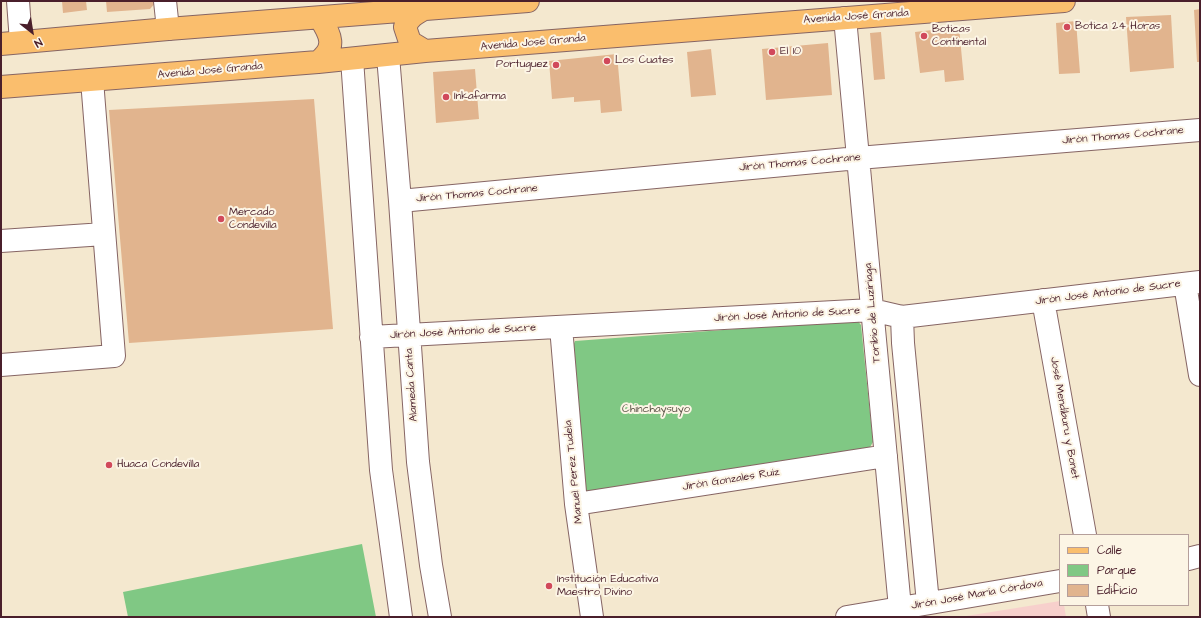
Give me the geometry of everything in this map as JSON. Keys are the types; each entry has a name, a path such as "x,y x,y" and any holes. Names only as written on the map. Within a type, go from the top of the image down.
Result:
{"main road":[{"path":"11,43 168,29 528,1"},
{"name":"Avenida José Granda","path":"1,87 1064,1"},
{"path":"424,9 413,15 405,27 410,42 425,52"},
{"path":"318,62 326,56 330,48 331,39 328,30 320,18"}],"street":[{"path":"11,43 18,1"},
{"path":"165,1 168,29"},
{"name":"Toribio de Luziriaga","path":"845,18 900,608"},
{"name":"Alameda Canta","path":"388,56 400,201 418,462 431,565 440,617"},
{"path":"352,58 381,470 400,617"},
{"path":"1,365 114,356 92,80"},
{"name":"Jirón Thomas Cochrane","path":"400,201 858,158 1200,130"},
{"path":"1,241 104,234"},
{"path":"1192,283 1200,375"},
{"name":"Jirón José Antonio de Sucre","path":"371,337 872,310 902,317 1192,283"},
{"name":"José Mendiburu y Bonet","path":"1043,300 1085,534"},
{"path":"902,317 928,603"},
{"name":"Manuel Perez Tudela","path":"560,327 576,504 592,617"},
{"name":"Jirón Gonzales Ruiz","path":"576,504 886,456"},
{"path":"1189,558 1200,556"},
{"name":"Jirón José María Córdova","path":"847,617 1059,580"},
{"path":"1097,606 1100,617"}],"shaded area":[{"path":"1059,601 1059,606 1064,606 1066,617 960,617"}],"green space":[{"name":"Chinchaysuyo","path":"857,320 861,325 873,442 869,449 584,495 573,346 575,341"},
{"path":"362,544 376,617 128,617 123,592"}],"building":[{"path":"62,1 86,1 87,10 63,13"},
{"path":"106,1 157,1 150,9 107,12"},
{"path":"1200,9 1200,62 1197,62 1194,10"},
{"path":"1171,15 1174,68 1130,72 1126,17"},
{"path":"1076,21 1080,73 1059,74 1056,23"},
{"path":"959,27 964,80 945,82 944,70 920,73 915,32"},
{"path":"881,32 885,79 874,80 870,33"},
{"path":"828,43 832,95 766,100 762,49"},
{"path":"711,49 716,95 691,97 687,52"},
{"path":"617,54 622,111 601,113 600,100 574,102 574,97 552,99 549,61"},
{"path":"475,69 479,119 436,123 433,72"},
{"name":"Mercado Condevilla","path":"314,99 333,329 129,343 109,110"}],"place":[{"name":"Botica 24 Horas","path":"1067,27"},
{"name":"Boticas Continental","path":"924,36"},
{"name":"El 10","path":"772,52"},
{"name":"Los Cuates","path":"607,61"},
{"name":"Portuguez","path":"556,65"},
{"name":"Inkafarma","path":"446,97"},
{"name":"Mercado Condevilla","path":"221,219"},
{"name":"Huaca Condevilla","path":"109,465"},
{"name":"Institución Educativa Maestro Divino","path":"549,586"}]}
